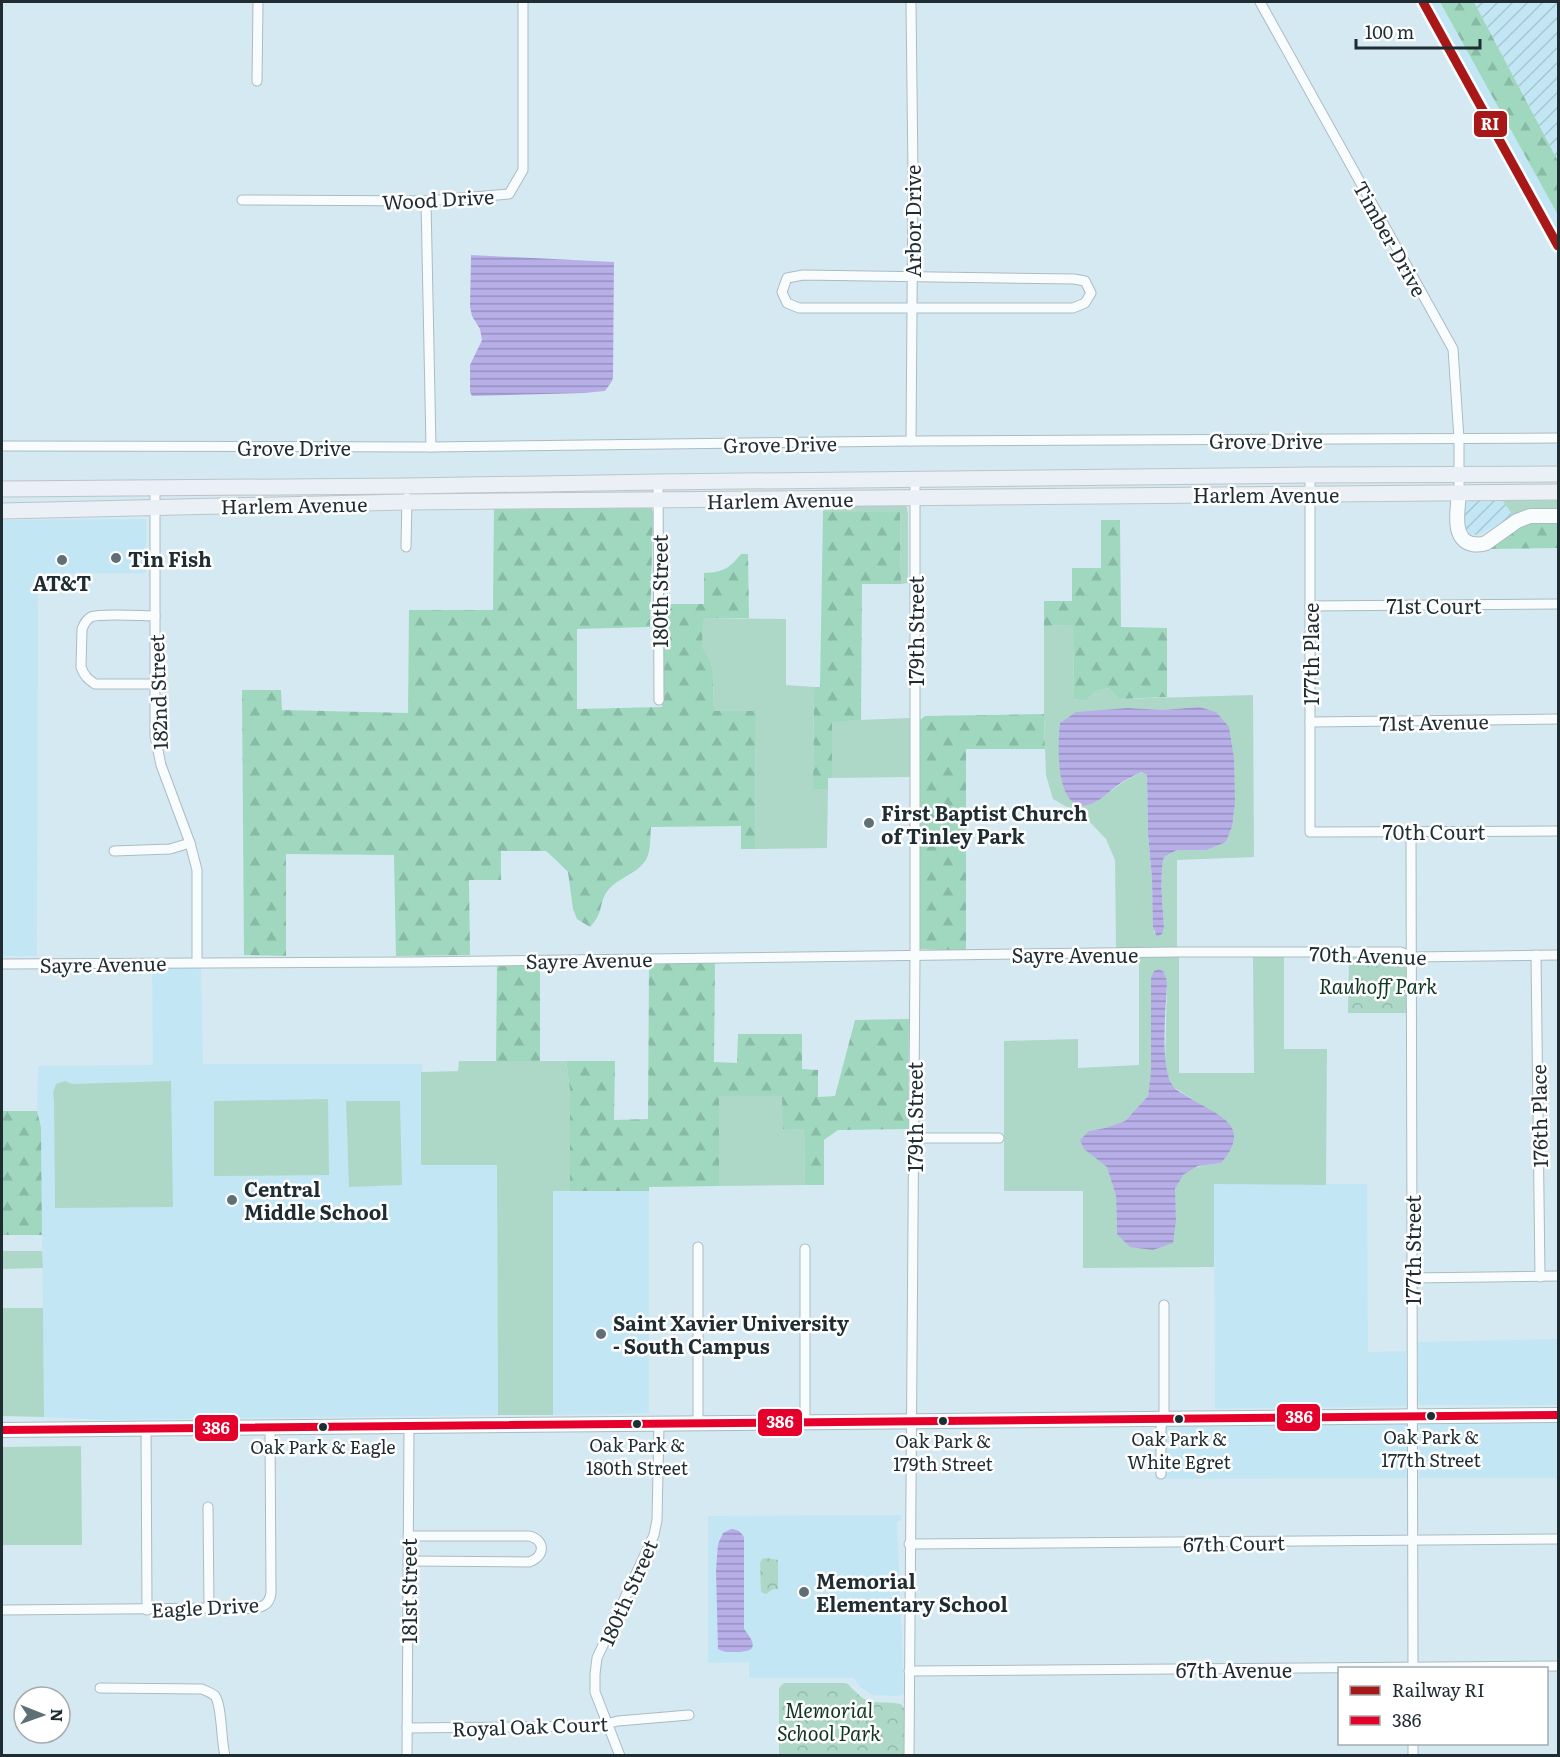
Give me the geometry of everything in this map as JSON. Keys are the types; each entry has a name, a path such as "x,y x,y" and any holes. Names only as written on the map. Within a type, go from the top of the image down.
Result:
{"main road":[{"name":"Harlem Avenue","path":"2,511 155,507 658,482 1558,474"},
{"path":"1162,476 1162,495"},
{"name":"Harlem Avenue","path":"2,489 155,489 659,500 1558,492"}],"street":[{"path":"257,81 258,2"},
{"name":"Wood Drive","path":"242,200 426,201 509,194 523,170 523,2"},
{"name":"Arbor Drive","path":"911,2 913,175 911,441"},
{"name":"Timber Drive","path":"1260,2 1453,349 1459,439 1459,493"},
{"path":"426,201 431,447"},
{"path":"803,275 1074,279 1085,281 1091,293 1085,303 1073,308 911,309 799,308 788,303 782,292 787,278 803,275"},
{"name":"Grove Drive","path":"2,446 431,447 911,441 1558,438"},
{"name":"177th Place","path":"1310,475 1310,832"},
{"name":"179th Street","path":"909,1755 915,956 915,479"},
{"name":"180th Street","path":"658,482 659,700"},
{"name":"182nd Street","path":"155,489 155,736 161,765 190,843 196,870 197,962"},
{"path":"1459,493 1459,533 1462,538 1473,544 1486,543 1517,521 1530,516 1558,516"},
{"path":"406,547 407,494"},
{"name":"71st Court","path":"1310,606 1558,604"},
{"path":"155,616 91,617 82,628 81,667 87,679 95,684 155,684"},
{"name":"71st Avenue","path":"1310,722 1558,719"},
{"name":"177th Street","path":"1411,831 1413,1667"},
{"name":"70th Court","path":"1310,832 1558,831"},
{"path":"114,851 170,849 190,843"},
{"name":"Sayre Avenue","path":"2,964 414,962 1177,952"},
{"name":"70th Avenue","path":"1177,952 1401,952 1412,957 1558,955"},
{"name":"176th Place","path":"1536,955 1540,1276"},
{"path":"914,1138 999,1138"},
{"path":"698,1247 698,1423"},
{"path":"805,1249 805,1422"},
{"path":"1412,1278 1558,1276"},
{"path":"1161,1474 1161,1427 1164,1419 1164,1305"},
{"path":"2,1430 1558,1415"},
{"name":"180th Street","path":"620,1755 595,1692 595,1674 597,1658 654,1535 657,1520 659,1424"},
{"name":"181st Street","path":"407,1755 409,1426"},
{"name":"Eagle Drive","path":"2,1610 259,1608 267,1604 271,1599 270,1428"},
{"path":"146,1429 147,1610"},
{"path":"208,1507 209,1609"},
{"path":"408,1536 529,1536 540,1542 541,1549 537,1560 529,1562 408,1561"},
{"name":"67th Court","path":"909,1544 1558,1539"},
{"name":"67th Avenue","path":"1486,1667 1558,1666"},
{"name":"67th Avenue","path":"909,1671 1338,1668"},
{"path":"100,1688 202,1689 210,1693 216,1697 225,1755"},
{"name":"Royal Oak Court","path":"407,1728 598,1726 607,1723 689,1715"}],"shaded area":[{"path":"1419,2 1440,2 1558,215 1558,253"},
{"path":"1474,2 1558,2 1558,161"},
{"path":"471,255 614,262 613,377 605,391 472,396 470,365 482,340 480,329 472,316 470,307"},
{"path":"1500,497 1514,517 1478,535 1470,534 1464,526 1466,503 1470,499"},
{"path":"146,519 146,573 38,574 37,956 2,956 2,520"},
{"path":"1199,707 1216,712 1229,727 1234,758 1235,802 1232,827 1226,842 1207,850 1177,850 1164,857 1162,882 1164,927 1162,934 1157,937 1153,927 1147,775 1142,772 1131,777 1091,804 1076,804 1063,787 1060,773 1060,723 1076,712 1128,708 1163,710"},
{"name":"Central Middle School","path":"152,965 201,965 203,1064 422,1064 421,1165 497,1165 498,1415 107,1420 44,1417 41,1127 37,1111 38,1066 153,1065"},
{"path":"1159,969 1164,972 1167,982 1165,1048 1171,1083 1179,1091 1227,1121 1234,1138 1231,1149 1221,1163 1198,1166 1183,1175 1175,1189 1176,1220 1173,1243 1153,1250 1130,1247 1117,1234 1116,1196 1107,1167 1084,1149 1080,1140 1089,1131 1125,1121 1148,1096 1151,1073 1151,978 1154,971"},
{"path":"1214,1184 1367,1184 1368,1352 1406,1351 1407,1406 1215,1409"},
{"name":"Saint Xavier University - South Campus","path":"553,1191 649,1191 649,1413 553,1415"},
{"path":"1558,1339 1558,1405 1419,1405 1418,1342"},
{"path":"1558,1420 1558,1478 1419,1478 1420,1422"},
{"path":"1409,1422 1408,1478 1155,1479 1155,1425"},
{"name":"Memorial Elementary School","path":"901,1515 901,1520 897,1522 904,1693 898,1696 872,1695 860,1687 854,1678 749,1678 749,1662 708,1663 708,1516"},
{"path":"735,1529 744,1537 744,1629 751,1638 753,1646 743,1652 727,1652 718,1649 716,1570 718,1544 723,1533"}],"green space":[{"path":"1440,2 1474,2 1558,161 1558,215"},
{"path":"1558,496 1558,510 1541,509 1514,517 1500,497"},
{"path":"823,503 906,504 908,583 901,584 900,512 823,512"},
{"path":"651,505 653,514 650,627 577,629 577,709 662,707 662,604 704,604 704,573 725,569 741,554 748,554 749,618 703,618 702,647 710,661 713,675 714,711 756,711 755,849 741,849 741,826 651,827 650,849 645,861 635,871 610,888 604,897 597,918 590,927 577,919 573,909 568,872 546,851 501,851 501,880 469,880 470,955 396,956 394,855 286,854 286,956 244,955 242,690 281,690 282,710 408,713 409,610 493,610 494,506"},
{"path":"823,512 900,512 901,584 862,584 861,720 832,722 832,778 828,778 828,789 813,789 814,687 820,687"},
{"path":"1101,520 1120,520 1121,627 1167,628 1167,697 1119,699 1108,688 1096,691 1086,701 1074,699 1073,625 1044,626 1044,601 1072,601 1072,568 1101,568"},
{"path":"1558,522 1558,548 1488,549 1529,523"},
{"path":"702,618 786,619 786,685 814,687 813,789 828,789 827,848 755,849 756,711 714,711 713,675 702,647"},
{"path":"1073,625 1074,699 1086,701 1096,691 1108,688 1119,699 1253,695 1254,857 1177,860 1177,948 1116,948 1115,860 1106,839 1086,818 1053,799 1046,775 1044,626","holes":["1199,707 1232,827 1226,842 1207,850 1177,850 1164,857 1162,882 1164,927 1154,933 1147,775 1143,772 1135,775 1087,805 1128,708 1163,710"]},
{"path":"1044,714 1045,749 966,749 966,951 919,949 920,720 925,716"},
{"path":"910,718 910,777 832,778 832,721"},
{"path":"1179,956 1179,1073 1254,1073 1253,957 1284,957 1284,1049 1327,1049 1326,1185 1214,1184 1214,1267 1083,1268 1083,1191 1004,1191 1004,1041 1078,1039 1078,1068 1139,1065 1139,957","holes":["1167,982 1165,1068 1172,1086 1192,1099 1221,1163 1192,1169 1181,1177 1175,1191 1176,1220 1117,1234 1116,1196 1107,1166 1089,1131 1125,1121 1148,1096"]},
{"name":"Rauhoff Park","path":"1349,957 1403,957 1406,959 1407,1013 1348,1013"},
{"path":"649,962 715,963 714,1062 737,1063 738,1034 802,1034 802,1069 818,1070 818,1097 835,1096 855,1020 909,1019 908,1129 838,1130 824,1140 824,1185 805,1185 804,1129 783,1129 782,1096 719,1096 719,1186 649,1187 649,1191 570,1191 570,1090 566,1061 615,1061 614,1120 648,1119"},
{"path":"540,965 540,1061 496,1061 497,966"},
{"path":"459,1061 566,1061 570,1090 570,1191 553,1191 553,1415 498,1415 497,1165 421,1165 421,1072 458,1071"},
{"path":"65,1081 72,1084 171,1081 173,1207 55,1208 53,1093 56,1084"},
{"path":"718,1096 782,1096 804,1128 805,1185 719,1186"},
{"path":"328,1099 329,1175 214,1176 214,1101"},
{"path":"346,1101 400,1101 402,1185 349,1187"},
{"path":"2,1111 37,1111 41,1127 42,1235 2,1235"},
{"path":"2,1251 42,1251 43,1268 2,1269"},
{"path":"2,1308 43,1308 44,1417 2,1416"},
{"path":"81,1446 82,1545 2,1545 2,1447"},
{"path":"762,1559 778,1560 778,1589 773,1589 766,1594 761,1592 760,1563"},
{"name":"Memorial School Park","path":"784,1683 845,1683 872,1702 901,1704 905,1710 905,1755 779,1756 779,1688"}],"rail line":[{"name":"RI","path":"1423,2 1558,246"}],"transit line":[{"name":"386","path":"2,1430 1558,1415"}],"place":[{"name":"Tin Fish","path":"116,558"},
{"name":"AT&T","path":"62,560"},
{"name":"First Baptist Church of Tinley Park","path":"869,823"},
{"name":"Central Middle School","path":"232,1200"},
{"name":"Saint Xavier University - South Campus","path":"601,1334"},
{"name":"Oak Park & 177th Street","path":"1431,1416"},
{"name":"Oak Park & White Egret","path":"1179,1419"},
{"name":"Oak Park & 179th Street","path":"943,1421"},
{"name":"Oak Park & 180th Street","path":"637,1424"},
{"name":"Oak Park & Eagle","path":"323,1427"},
{"name":"Memorial Elementary School","path":"804,1592"}]}
